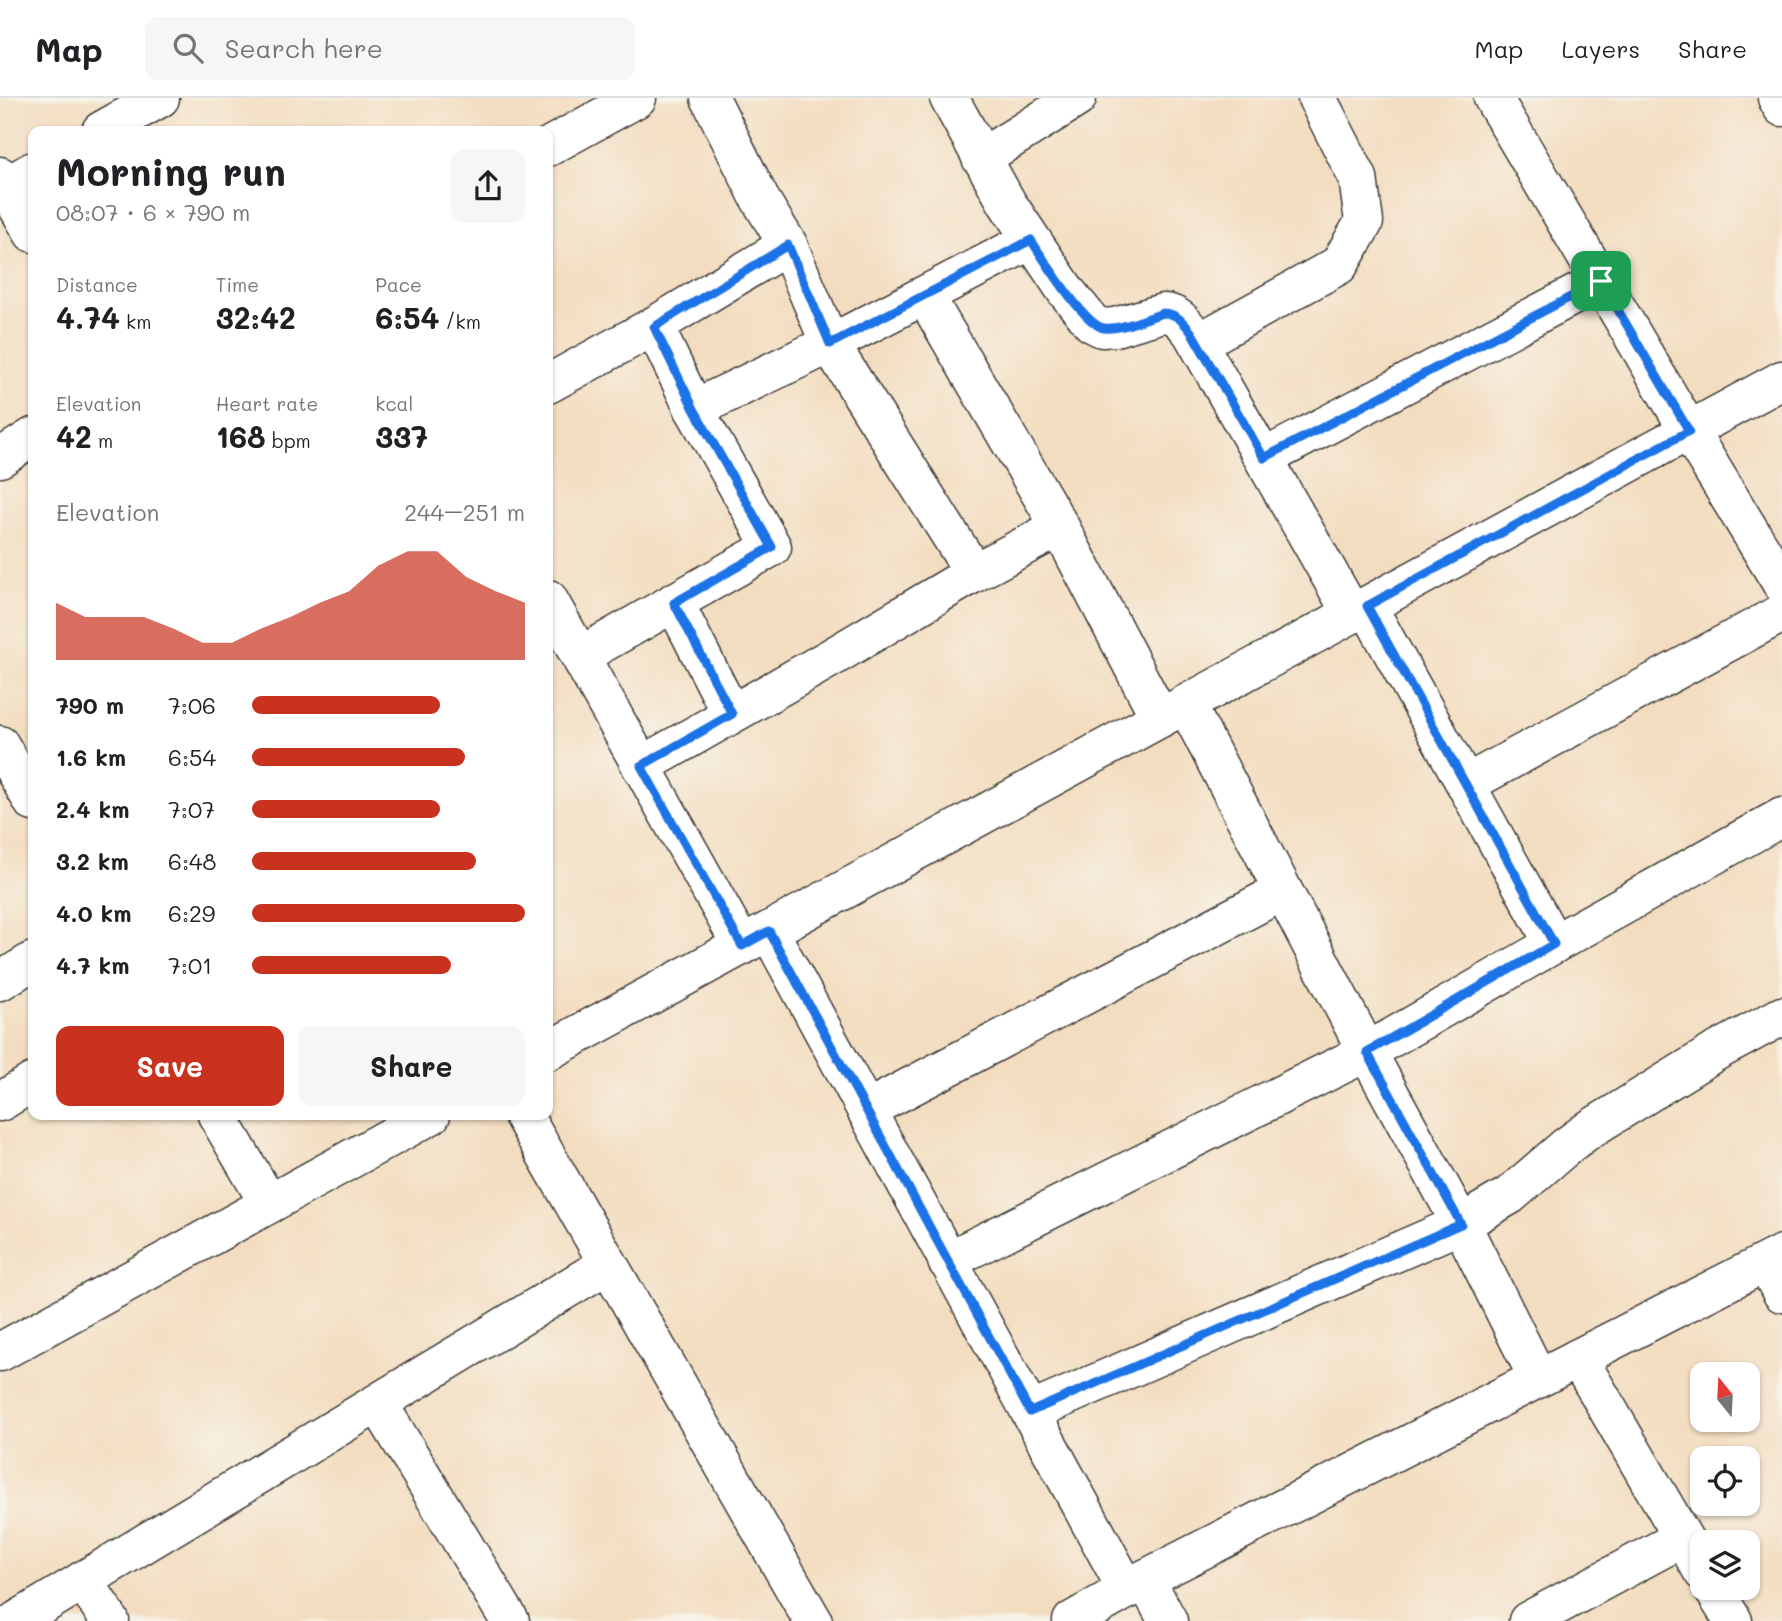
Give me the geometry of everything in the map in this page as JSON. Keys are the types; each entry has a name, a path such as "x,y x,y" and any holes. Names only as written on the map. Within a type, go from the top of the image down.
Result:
{"street":[{"path":"110,126 160,98"},
{"path":"553,144 637,98"},
{"path":"710,98 760,200 788,245 830,344 974,573"},
{"path":"949,98 1007,203 1066,291 1092,323 1102,328 1115,327 1163,313 1170,313 1184,323 1264,458 1466,784 1554,944"},
{"path":"981,158 1077,98"},
{"path":"1198,343 1339,265 1364,222 1358,178 1317,98"},
{"path":"1493,98 1782,584"},
{"path":"1777,98 1782,107"},
{"path":"10,181 28,222"},
{"path":"694,409 830,344 1031,240"},
{"path":"553,381 654,327 788,245"},
{"path":"1264,458 1601,281"},
{"path":"925,296 1060,527 1283,891 1461,1224 1538,1378"},
{"path":"580,656 772,547 694,409 654,327"},
{"path":"553,1048 1782,380"},
{"path":"0,458 28,440"},
{"path":"641,766 974,573 1060,527"},
{"path":"674,603 732,714"},
{"path":"553,608 641,766 866,1110 1030,1412 1136,1585 1168,1621"},
{"path":"1466,784 1782,612"},
{"path":"0,745 28,793"},
{"path":"947,1261 1367,1052 1782,817"},
{"path":"866,1110 1283,891"},
{"path":"0,981 28,964"},
{"path":"1030,1412 1461,1224 1510,1195 1567,1145 1590,1129 1715,1052 1782,1016"},
{"path":"0,1102 28,1086"},
{"path":"220,1120 269,1204"},
{"path":"0,1352 422,1120"},
{"path":"526,1120 813,1621"},
{"path":"16,1621 608,1264"},
{"path":"1072,1621 1136,1585 1578,1358 1777,1270"},
{"path":"1578,1358 1690,1551"},
{"path":"378,1403 510,1621"},
{"path":"1528,1621 1682,1538"},
{"path":"83,1580 110,1621"},
{"path":"1720,1600 1733,1621"}],"route":[{"path":"1031,240 1092,323 1102,328 1115,327 1163,313 1177,316 1192,333 1264,458 1601,281 1689,431 1367,606 1554,944 1367,1052 1461,1224 1030,1412 769,931 742,946 641,766 732,714 674,603 772,547 694,409 654,327 788,245 830,344 1031,240"}]}
